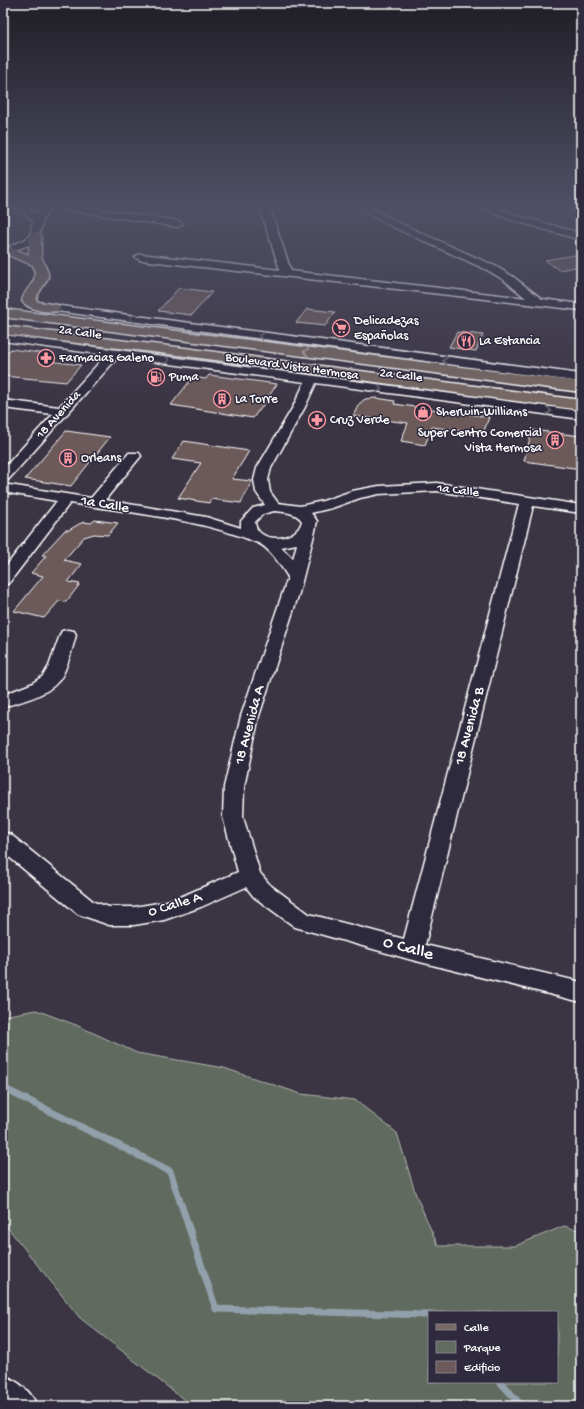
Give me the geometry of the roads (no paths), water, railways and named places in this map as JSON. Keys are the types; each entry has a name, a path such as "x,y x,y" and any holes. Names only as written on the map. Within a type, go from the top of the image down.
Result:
{"main road":[{"path":"3,307 30,296 42,278 41,272"},
{"path":"30,296 29,298 31,303 53,308"},
{"path":"3,312 53,308"},
{"name":"Boulevard Vista Hermosa","path":"3,312 483,370"},
{"path":"118,349 103,335 108,330 126,328"},
{"name":"Boulevard Vista Hermosa","path":"3,330 118,349 185,352 581,405"},
{"path":"185,352 207,365"},
{"path":"440,387 427,381 401,377 398,376 397,373 406,369 464,376 483,370 524,379 581,387"},
{"path":"461,399 507,395"}],"street":[{"path":"268,272 581,307"},
{"path":"497,272 508,278 540,303"},
{"name":"2a Calle","path":"53,308 483,370 581,378"},
{"name":"2a Calle","path":"3,338 118,349 207,365 312,380 581,415"},
{"name":"18 Avenida","path":"3,477 118,349"},
{"path":"274,507 263,492 261,480 264,468 299,407 312,380"},
{"path":"3,404 62,411"},
{"path":"95,503 134,456"},
{"name":"1a Calle","path":"299,511 318,508 357,494 378,490 438,487 581,509"},
{"name":"1a Calle","path":"3,488 206,520 260,539"},
{"path":"3,580 67,498"},
{"name":"18 Avenida B","path":"412,951 527,501"},
{"name":"1a Calle","path":"309,528 335,502"},
{"path":"260,539 274,542 290,541 303,536 309,528 309,520 299,511 283,507 274,507 258,511 252,515 248,521 247,526 250,532 284,558 296,576"},
{"name":"1a Calle","path":"206,520 252,515"},
{"name":"18 Avenida A","path":"250,876 233,816 234,787 250,716 296,576 309,528"},
{"path":"3,701 40,687 48,682 53,676 68,634"},
{"name":"0 Calle A","path":"3,840 86,908 109,916 134,916 164,911 193,901 250,876"},
{"name":"0 Calle","path":"250,876 262,891 303,920 412,951 581,992"},
{"path":"3,1390 22,1406"}],"waterway":[{"path":"3,1088 170,1171 216,1309 428,1315"},
{"path":"501,1383 522,1406"}],"place":[{"name":"Delicadezas Españolas","path":"341,328"},
{"name":"La Estancia","path":"466,341"},
{"name":"Farmacias Galeno","path":"46,358"},
{"name":"Puma","path":"156,377"},
{"name":"La Torre","path":"222,399"},
{"name":"Sherwin-Williams","path":"423,412"},
{"name":"Cruz Verde","path":"317,420"},
{"name":"Super Centro Comercial Vista Hermosa","path":"555,440"},
{"name":"Orleans","path":"68,458"}]}
